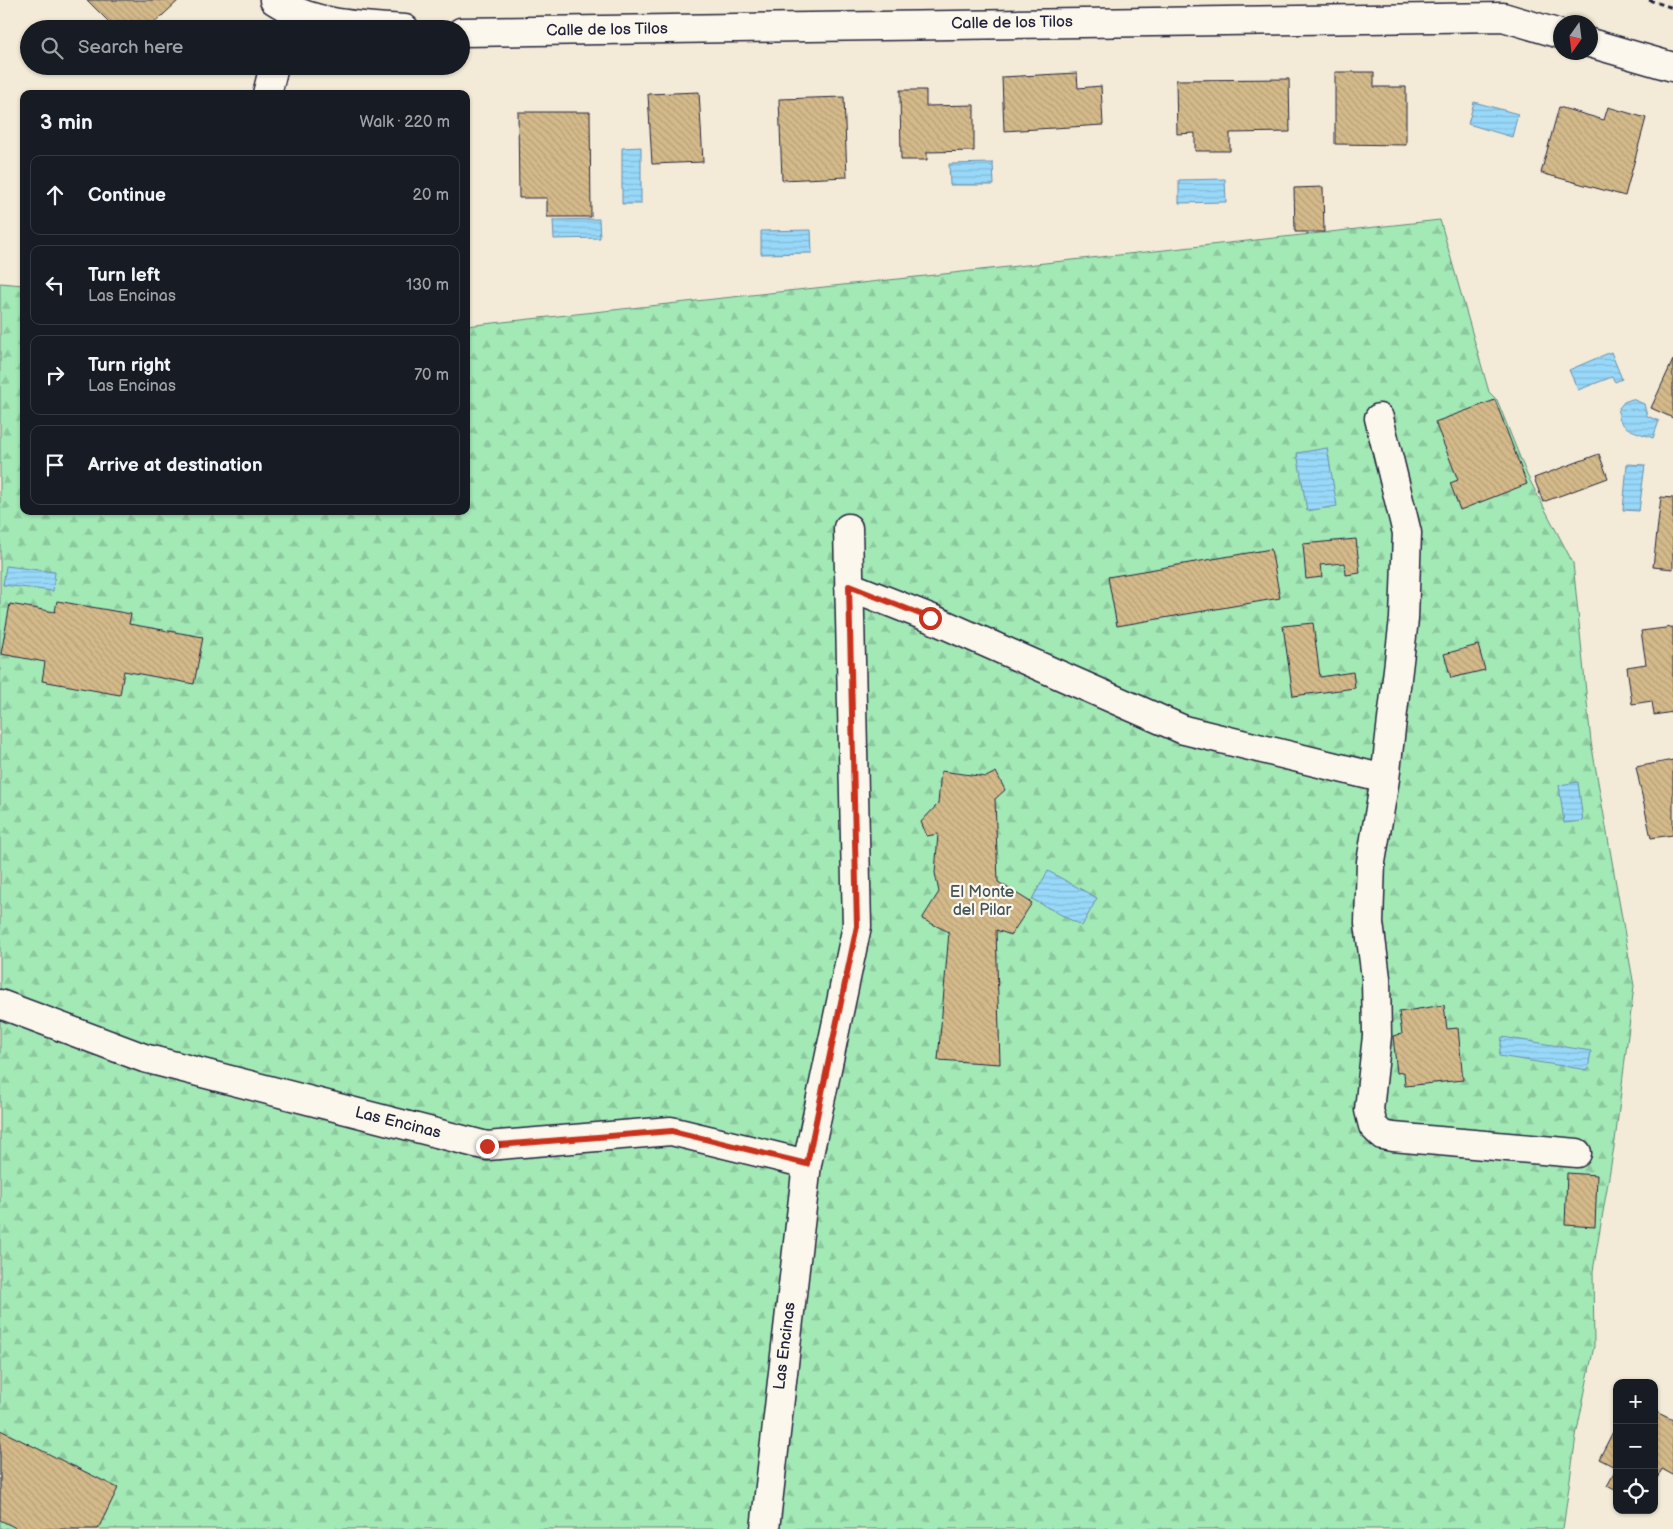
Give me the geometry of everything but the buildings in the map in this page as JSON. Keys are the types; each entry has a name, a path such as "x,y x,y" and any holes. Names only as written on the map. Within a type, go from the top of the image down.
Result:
{"street":[{"path":"282,13 320,20"},
{"name":"Calle de los Tilos","path":"470,32 1503,17 1553,32"},
{"path":"1598,45 1673,67"},
{"path":"268,90 272,75"},
{"path":"1379,418 1407,533 1404,619 1385,779 1371,862 1370,923 1376,978 1377,1036 1369,1110 1373,1126 1382,1135 1393,1137 1577,1153"},
{"name":"Las Encinas","path":"764,1529 807,1164 857,926 848,528"},
{"path":"849,586 930,618 1184,730 1385,779"},
{"name":"Las Encinas","path":"0,1004 144,1058 487,1146 672,1131 807,1164"}],"path":[{"path":"1649,0 1673,8"}],"green space":[{"name":"El Monte del Pilar","path":"1440,220 1489,392 1497,400 1527,475 1573,563 1591,742 1634,986 1615,1141 1593,1271 1594,1346 1576,1436 1563,1529 0,1529 0,283 20,285 20,515 470,515 470,326"}],"water":[{"path":"1474,102 1518,114 1512,137 1468,124"},
{"path":"641,147 641,204 622,204 622,148"},
{"path":"993,163 994,185 950,185 949,164"},
{"path":"1225,179 1226,202 1179,203 1179,180"},
{"path":"599,219 600,238 554,239 553,220"},
{"path":"811,230 812,253 761,254 761,231"},
{"path":"1611,352 1622,379 1615,382 1612,377 1578,390 1569,370"},
{"path":"1632,399 1644,404 1647,416 1659,421 1653,438 1629,429 1620,421 1618,415 1619,408 1624,402"},
{"path":"1327,448 1337,506 1307,511 1297,453"},
{"path":"1627,464 1645,465 1639,511 1623,510"},
{"path":"6,566 55,572 53,591 3,585"},
{"path":"1578,782 1583,821 1564,823 1559,785"},
{"path":"1048,871 1097,898 1082,926 1032,899"},
{"path":"1502,1037 1591,1051 1588,1070 1499,1056"}],"route":[{"path":"487,1146 672,1131 807,1164 857,926 849,586 930,618"}]}
